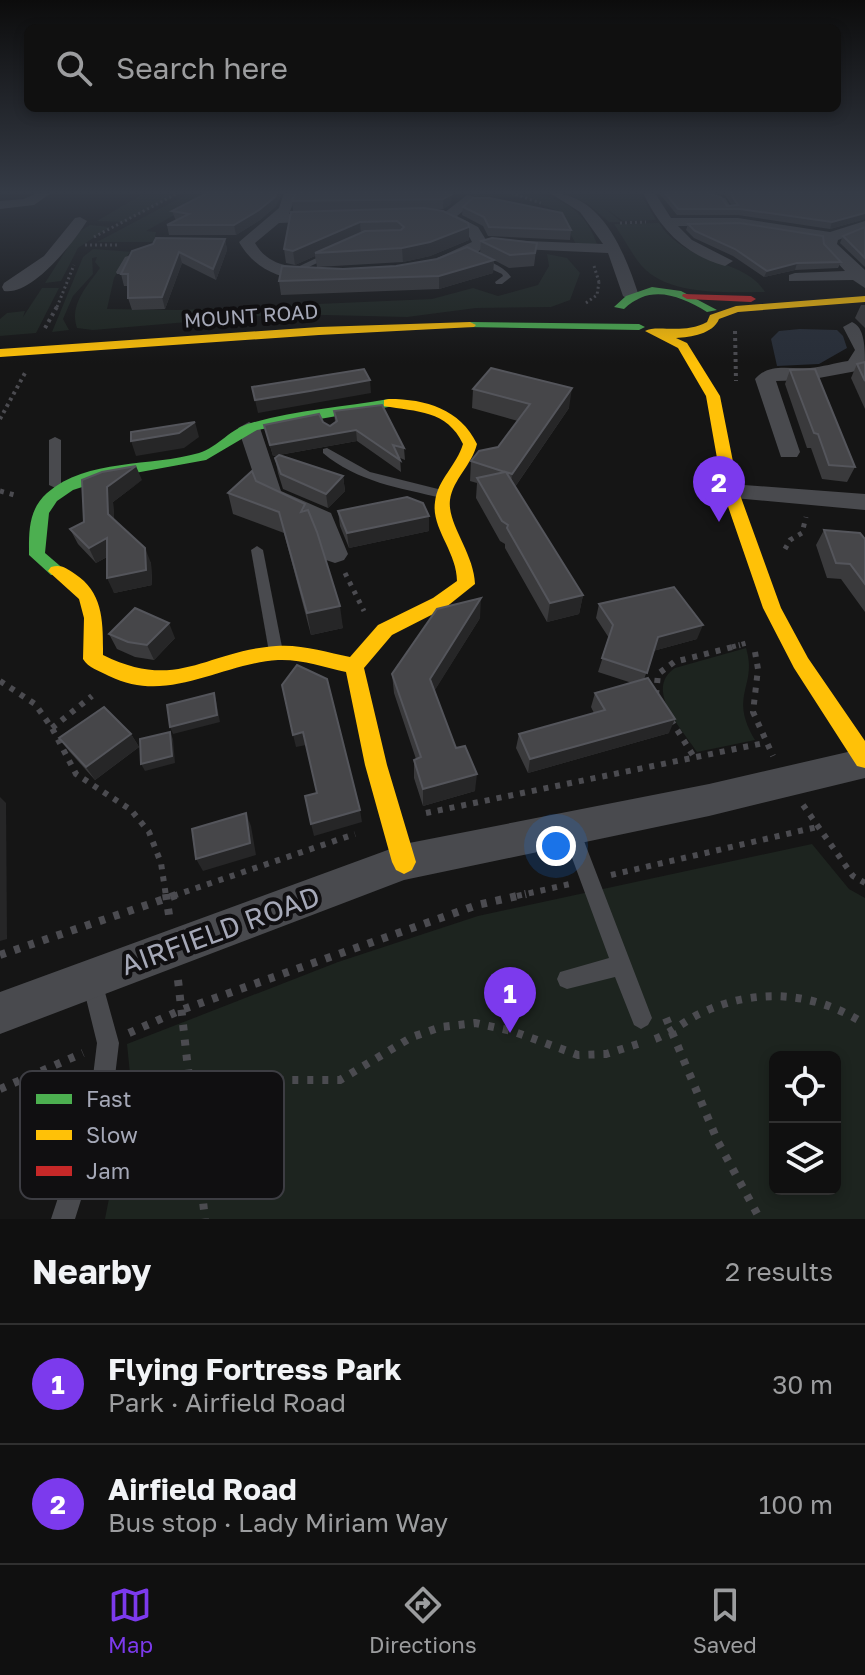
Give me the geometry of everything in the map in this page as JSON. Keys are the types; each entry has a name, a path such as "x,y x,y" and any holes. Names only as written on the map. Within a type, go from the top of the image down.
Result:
{"street":[{"path":"5,287 42,268 59,250"},
{"path":"247,250 264,265 289,273 329,273"},
{"path":"417,269 446,262 470,250"},
{"path":"613,250 623,266 662,292"},
{"path":"695,250 725,261"},
{"path":"832,250 862,278"},
{"path":"623,266 628,321 683,346 713,396"},
{"path":"795,278 862,278"},
{"path":"5,287 36,286"},
{"name":"MOUNT ROAD","path":"505,325 596,314 662,292 687,296 819,301"},
{"path":"687,296 710,309 713,326"},
{"path":"659,333 685,334 713,326 736,309 865,299"},
{"name":"MOUNT ROAD","path":"0,353 379,329 505,325 639,327"},
{"path":"789,452 765,379 778,373 860,368 864,350 861,339 852,327"},
{"path":"716,363 713,396 731,492 772,608 801,663 865,761"},
{"path":"382,404 416,404 439,411 468,437 469,454 442,494 442,508 469,564 466,584 439,603 385,630 354,666 276,652 158,683 115,676 93,659 91,603 82,586 46,566 37,555 38,517 45,504 64,488 91,479 205,457 249,428 325,418 382,404"},
{"path":"249,428 270,495 322,519 335,554"},
{"path":"731,492 865,502"},
{"path":"354,666 390,822 404,862"},
{"name":"AIRFIELD ROAD","path":"0,1013 404,862 709,800 865,761"}],"lane":[{"path":"120,272 128,259 151,250"},
{"path":"289,273 339,251"},
{"path":"466,253 505,273 507,277 499,282"},
{"path":"55,440 55,485 64,488"},
{"path":"327,451 342,465 386,481 442,494"},
{"path":"257,550 276,652"},
{"path":"570,828 641,1018"},
{"path":"567,979 621,965"},
{"path":"91,978 108,1043 105,1071"},
{"path":"63,1219 69,1199"}],"path":[{"path":"0,419 61,300 76,262"},
{"path":"590,311 582,305 597,295 599,282 613,282"},
{"path":"784,559 790,540 802,533 807,521 800,496"},
{"path":"335,554 366,616 385,630"},
{"path":"658,698 655,680 666,666 750,642"},
{"path":"52,728 115,676"},
{"path":"0,681 35,704 52,728 76,774 131,810 149,832 161,863 187,1071"},
{"path":"665,710 694,757"},
{"path":"42,1071 181,1010 477,905 817,827 853,876 865,883"},
{"path":"611,876 617,890"},
{"path":"284,1080 340,1080 412,1037 441,1027 475,1023 512,1031 578,1055 606,1054 672,1033 701,1013 780,994 815,997 865,1024"},
{"path":"660,1003 718,1142 760,1219"},
{"path":"0,1089 20,1080"},
{"path":"203,1199 205,1219"}],"shaded area":[{"path":"66,250 77,250 61,281 45,283"},
{"path":"92,250 134,252 129,253 114,278 107,309 180,310 432,299 473,288 498,296 538,285 549,266 547,254 567,258 580,273 570,300 551,307 476,308 407,317 283,314 93,330 77,328 75,311 85,289 100,268 95,262 97,257 92,258 93,274 73,296 63,319 69,330 52,332 83,257"},
{"path":"631,250 690,250 743,272 765,292 683,288 653,275"},
{"path":"42,288 59,288 36,333 0,336 0,319 7,313 25,311 23,317"},
{"path":"837,330 847,348 819,364 777,366 771,339 779,331"},
{"path":"746,648 749,672 744,712 755,740 697,752 675,721 664,698 666,677 675,668"},
{"path":"812,844 849,889 865,898 865,1219 105,1219 109,1199 284,1199 284,1071 130,1071 127,1044 338,962 478,916"}],"building":[{"path":"221,250 213,269 179,252 162,297 128,298 128,274 121,274 132,251"},
{"path":"322,250 369,250 315,253"},
{"path":"460,250 473,250 494,260 439,276 279,281 282,266 343,269 396,266 437,259"},
{"path":"499,250 536,250 535,253 510,255"},
{"path":"736,250 830,250 841,262 797,263 767,271"},
{"path":"865,362 865,381 857,364"},
{"path":"491,368 572,388 512,474 506,472 583,595 550,603 508,525 502,521 477,478 505,472 471,461 479,451 498,447 530,404 473,389"},
{"path":"364,369 370,380 255,400 252,387"},
{"path":"815,369 855,467 829,465 818,434 814,433 790,370"},
{"path":"382,405 404,448 393,445 400,460 356,430 270,445 264,425 319,414 323,422 330,426 337,421 334,411"},
{"path":"195,422 179,433 131,441 131,432"},
{"path":"279,455 343,476 326,494 281,474 275,458"},
{"path":"136,466 107,487 108,514 145,548 146,570 107,578 107,538 89,548 70,529 84,522 82,480 102,472"},
{"path":"252,471 256,481 305,504 301,512 308,510 340,606 307,613 279,512 228,493"},
{"path":"407,497 423,503 429,516 347,533 338,511"},
{"path":"824,530 860,533 865,539 865,584 850,564 836,563"},
{"path":"674,587 703,625 658,637 647,673 602,658 613,625 599,604"},
{"path":"481,598 430,679 456,748 465,746 477,774 423,789 414,760 421,757 392,674 437,609"},
{"path":"135,608 169,623 147,645 128,642 109,634"},
{"path":"297,665 327,679 360,810 311,824 305,796 317,793 303,732 293,735 282,685"},
{"path":"648,678 675,719 530,759 519,734 605,710 595,693"},
{"path":"214,693 217,715 170,727 167,705"},
{"path":"104,707 131,734 86,767 59,738"},
{"path":"170,732 172,756 141,764 140,739"},
{"path":"246,813 250,843 196,859 192,829"}],"traffic: fast":[{"path":"620,307 629,298 652,290 677,293 711,310"},
{"path":"470,325 639,327"},
{"path":"57,571 37,555 37,528 41,512 51,497 68,486 113,472 201,457 254,426 389,403"}],"traffic: slow":[{"path":"651,331 690,333 712,324 714,317 736,309 865,299"},
{"path":"0,353 319,331 470,325"},
{"path":"659,333 683,346 713,396 731,492 772,608 801,663 865,759"},
{"path":"389,403 413,404 447,416 465,433 470,444 445,490 442,507 447,526 464,561 466,584 439,603 385,630 354,666 376,765 404,862"},
{"path":"57,571 81,588 87,597 93,618 93,659 120,673 164,680 275,653 305,655 354,666"}],"traffic: jam":[{"path":"687,296 751,299"}],"place":[{"name":"Airfield Road","path":"719,522"},
{"name":"Flying Fortress Park","path":"510,1033"}]}
